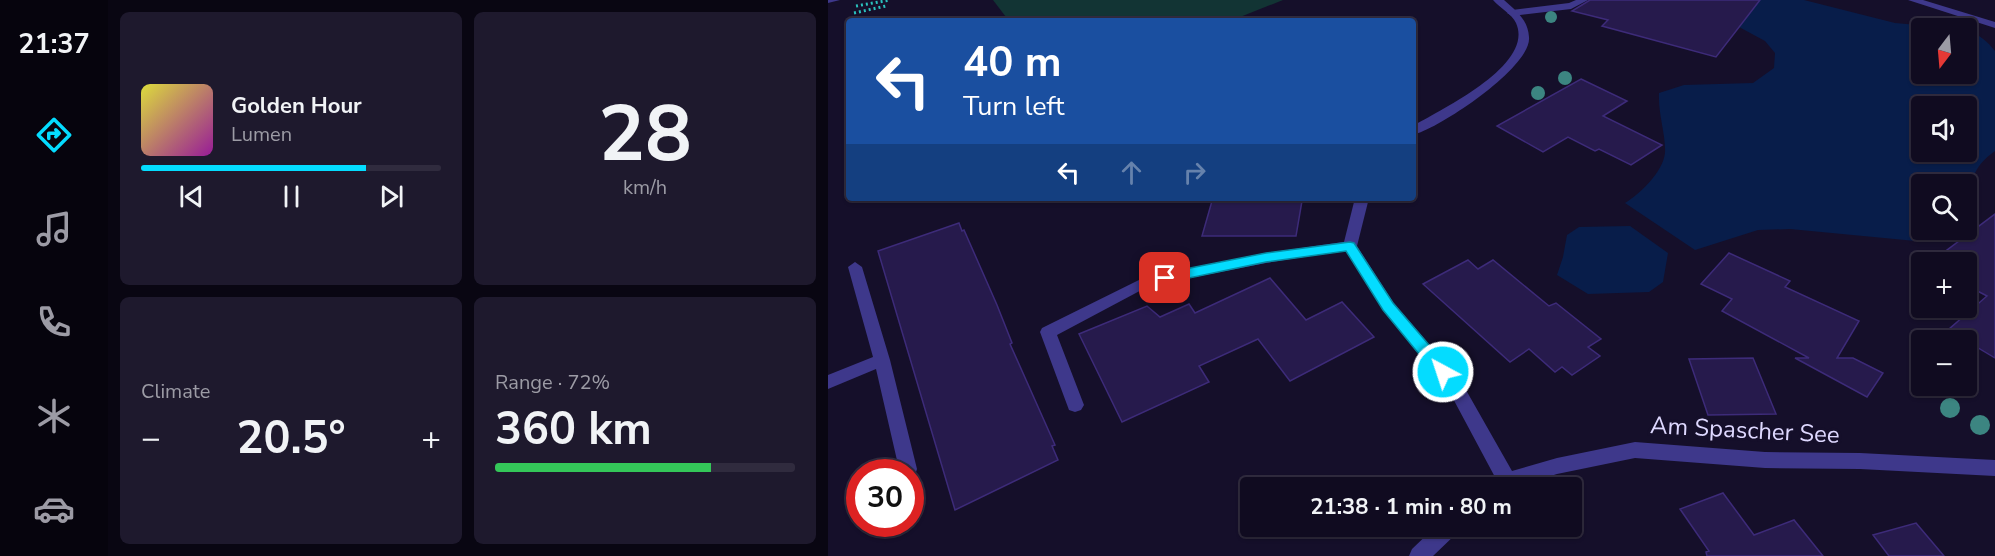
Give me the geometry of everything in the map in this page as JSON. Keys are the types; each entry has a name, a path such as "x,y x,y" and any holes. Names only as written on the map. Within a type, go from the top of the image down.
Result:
{"street":[{"path":"828,0 835,0"},
{"path":"1416,129 1473,95 1512,66 1525,43 1522,23 1498,0"},
{"path":"1512,14 1571,6 1583,0"},
{"path":"1913,0 1995,25"},
{"path":"1361,201 1350,246 1388,306 1456,388 1500,477"},
{"path":"1075,405 1048,332 1145,282 1266,258 1350,246"},
{"path":"855,267 882,360 906,459"},
{"path":"828,382 882,360"},
{"name":"Am Spascher See","path":"1524,477 1557,466 1635,450 1766,460 1860,461 1995,468"},
{"path":"1419,556 1439,537"}],"green space":[{"path":"993,0 1283,0 1238,18 1007,18"}],"water":[{"path":"1727,0 1804,0 1895,23 1911,24 1911,84 1977,84 1977,35 1995,51 1995,151 1987,157 1975,174 1911,174 1911,240 1934,240 1926,242 1790,229 1758,230 1695,250 1625,203 1650,182 1663,160 1665,146 1659,93 1684,85 1753,83 1774,68 1775,53 1765,41 1728,21"},
{"path":"1630,226 1668,253 1663,282 1649,292 1588,294 1557,275 1567,235 1579,227"}],"building":[{"path":"1590,0 1760,0 1716,57 1602,26 1608,20 1572,11"},
{"path":"1581,79 1627,101 1603,116 1662,145 1631,165 1599,149 1595,151 1568,137 1543,152 1497,126"},
{"path":"1212,201 1302,201 1296,236 1202,236"},
{"path":"1995,214 1995,358 1977,347 1977,330 1948,330 1962,318 1977,318 1977,305 1987,296 1977,291 1977,252 1944,252 1960,240 1977,240 1977,228"},
{"path":"959,223 997,305 1012,343 1010,344 1055,445 1052,446 1058,460 955,510 878,251"},
{"path":"1729,253 1790,281 1785,287 1859,321 1837,358 1853,358 1883,373 1867,397 1795,358 1809,358 1722,311 1732,299 1701,284"},
{"path":"1468,260 1478,269 1493,260 1549,306 1556,303 1601,339 1588,347 1600,356 1572,375 1562,367 1555,372 1529,349 1510,362 1423,284"},
{"path":"1270,278 1306,320 1342,302 1374,337 1290,381 1258,339 1199,366 1209,382 1122,422 1079,334 1147,306 1160,317 1189,304 1195,313"},
{"path":"1753,358 1776,414 1708,415 1689,359"},
{"path":"1723,493 1754,535 1794,520 1823,556 1707,556 1706,552 1709,551 1680,509"},
{"path":"1916,523 1944,556 1889,556 1873,535"}],"route":[{"path":"1165,278 1266,258 1350,246 1388,306 1443,372"}]}
